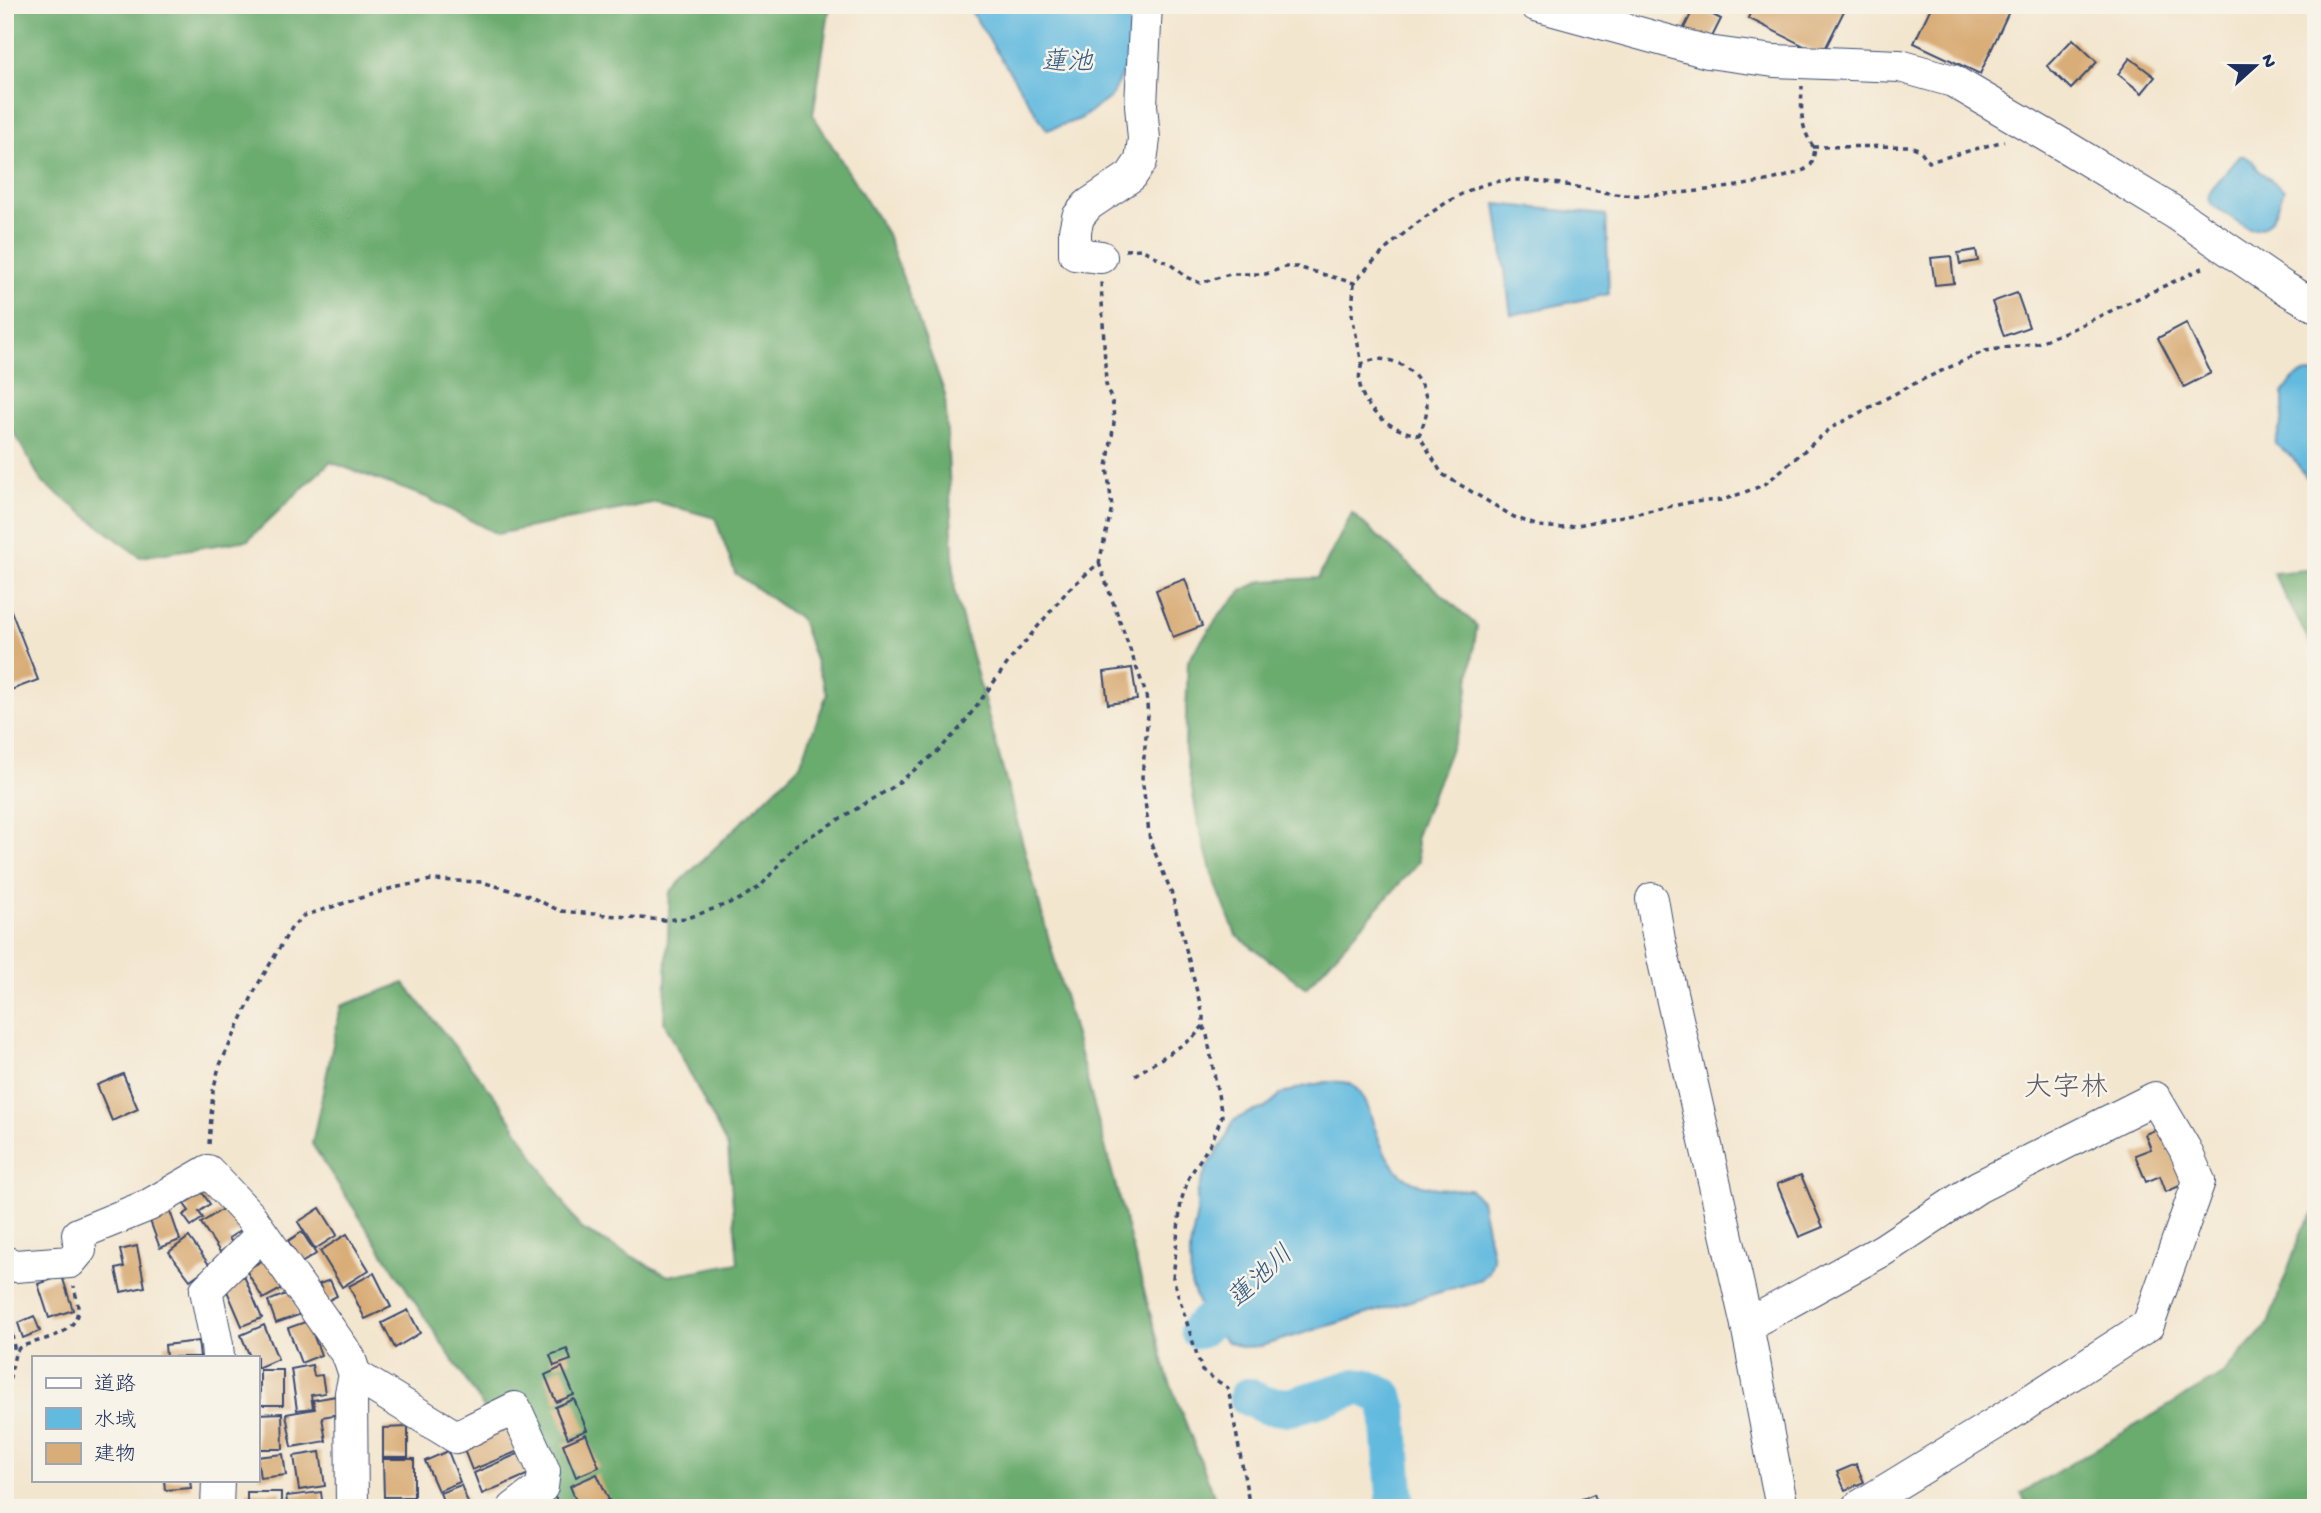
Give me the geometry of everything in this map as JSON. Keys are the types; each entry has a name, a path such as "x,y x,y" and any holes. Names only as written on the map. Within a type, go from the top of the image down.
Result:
{"street":[{"path":"1101,257 1075,254 1077,222 1088,205 1131,176 1141,161 1144,139 1142,105 1146,5"},
{"path":"1536,5 1708,52 1774,61 1900,66 1953,81 2175,213 2283,287 2316,306"},
{"path":"1652,899 1747,1325 1782,1508"},
{"path":"1747,1325 1883,1250 1978,1187 2155,1098 2185,1149 2199,1181 2148,1325 1857,1508"},
{"path":"5,1262 15,1266 70,1262 80,1250 78,1234 149,1205 208,1171 250,1216 349,1357 355,1375 351,1393 352,1508"},
{"path":"218,1356 206,1290 262,1234"},
{"path":"355,1375 456,1437 515,1408 544,1471 542,1487 514,1508"},
{"path":"217,1508 218,1482"}],"path":[{"path":"1419,435 1404,433 1386,424 1371,411 1360,384 1359,372 1362,364 1352,315 1354,283 1372,264 1435,210 1476,186 1514,179 1623,195 1650,196 1778,180 1811,165 1815,149 1806,136 1802,122 1804,62"},
{"path":"1813,146 1911,146 1920,150 1929,162 2018,138 2031,126"},
{"path":"1250,1508 1227,1388 1202,1371 1173,1278 1181,1201 1189,1177 1212,1141 1222,1116 1188,950 1171,891 1150,841 1142,777 1148,715 1146,694 1099,563 1112,507 1107,467 1114,423 1113,405 1106,384 1101,257 1135,247 1200,283 1230,274 1266,274 1285,267 1297,267 1354,283"},
{"path":"1419,435 1442,474 1514,517 1538,526 1563,528 1692,502 1723,500 1764,485 1830,428 1913,384 1986,351 2036,343 2070,330 2208,266 2228,250"},
{"path":"1362,364 1383,358 1397,361 1418,381 1426,398 1427,418 1419,435"},
{"path":"208,1171 213,1091 219,1067 257,986 292,927 303,916 380,892 431,880 482,883 527,895 560,911 663,920 688,918 738,900 761,886 794,846 893,787 938,751 961,727 1010,660 1069,589 1099,563"},
{"path":"1130,1078 1193,1038 1203,1026"},
{"path":"15,1354 25,1345 66,1330 75,1318 78,1310 70,1262"},
{"path":"5,1304 15,1354 5,1399"}],"green space":[{"path":"5,5 830,5 813,115 887,234 945,394 955,593 1167,1375 1219,1508 549,1508 312,1144 341,1006 404,983 500,1103 580,1228 668,1276 738,1263 728,1148 664,1022 670,892 800,765 827,694 801,620 735,573 715,518 657,502 497,534 426,497 330,462 248,540 140,557 42,482 5,417"},
{"path":"1352,513 1477,626 1464,716 1416,836 1419,862 1306,988 1236,935 1213,877 1198,823 1185,749 1188,660 1221,613 1243,590 1262,581 1318,578"},
{"path":"2316,569 2316,654 2273,573"},
{"path":"2316,1210 2316,1508 2029,1508 2021,1493 2224,1373 2268,1324 2302,1230"}],"water":[{"name":"蓮池","path":"967,5 1136,5 1132,52 1111,97 1080,119 1047,130"},
{"path":"2240,156 2254,162 2258,170 2284,190 2268,223 2257,229 2249,229 2212,205 2208,199 2210,192"},
{"path":"1496,204 1606,215 1609,294 1511,315"},
{"path":"2316,374 2316,480 2306,477 2292,457 2275,444 2283,418 2283,393 2294,378"},
{"path":"1326,1082 1348,1083 1359,1092 1367,1104 1384,1151 1402,1175 1429,1187 1470,1189 1481,1200 1493,1259 1489,1272 1480,1280 1261,1346 1241,1347 1226,1341 1204,1319 1191,1284 1190,1249 1197,1213 1197,1194 1207,1167 1225,1140 1233,1121 1265,1108 1280,1095"}],"building":[{"path":"1745,5 1837,5 1845,9 1822,55 1748,18 1752,9"},
{"path":"1932,5 2012,5 1980,74 1914,43"},
{"path":"1695,6 1721,19 1707,47 1681,34"},
{"path":"2073,39 2097,62 2071,89 2047,66"},
{"path":"2130,58 2155,77 2142,93 2118,74"},
{"path":"1976,250 1978,261 1960,264 1958,253"},
{"path":"1951,256 1954,283 1935,285 1931,258"},
{"path":"2017,293 2029,327 2004,336 1992,302"},
{"path":"2186,323 2211,373 2184,387 2158,338"},
{"path":"1185,579 1202,626 1173,637 1156,590"},
{"path":"10,608 38,680 11,690 5,675 5,610"},
{"path":"1132,668 1137,700 1108,704 1104,672"},
{"path":"5,704 12,721 5,724"},
{"path":"123,1074 138,1109 112,1121 97,1085"},
{"path":"2160,1128 2184,1184 2166,1192 2160,1176 2146,1182 2135,1155 2151,1149 2145,1134"},
{"path":"1801,1175 1823,1227 1799,1237 1777,1184"},
{"path":"197,1185 210,1204 199,1212 203,1218 191,1226 183,1215 189,1211 179,1197"},
{"path":"229,1205 244,1228 229,1238 233,1244 220,1252 201,1223"},
{"path":"320,1208 337,1235 315,1249 298,1222"},
{"path":"170,1211 180,1240 160,1248 149,1218"},
{"path":"302,1232 316,1254 301,1263 288,1241"},
{"path":"347,1234 369,1270 342,1287 320,1251"},
{"path":"189,1237 210,1266 190,1280 169,1252"},
{"path":"137,1246 145,1287 121,1292 116,1269 124,1267 120,1250"},
{"path":"276,1253 292,1283 263,1299 246,1270"},
{"path":"374,1273 391,1307 365,1319 349,1286"},
{"path":"62,1276 73,1310 49,1318 38,1284"},
{"path":"244,1276 262,1318 242,1326 224,1284"},
{"path":"330,1280 337,1296 327,1301 319,1284"},
{"path":"291,1292 299,1315 276,1323 268,1301"},
{"path":"408,1310 420,1333 395,1348 382,1323"},
{"path":"34,1316 40,1331 23,1338 18,1323"},
{"path":"308,1321 321,1355 301,1363 288,1328"},
{"path":"264,1325 278,1359 259,1367 259,1356 250,1356 241,1335"},
{"path":"198,1341 200,1356 166,1356 165,1345"},
{"path":"567,1349 571,1360 554,1366 550,1355"},
{"path":"312,1365 314,1376 322,1375 325,1393 311,1395 313,1408 297,1410 291,1369"},
{"path":"562,1367 574,1395 556,1402 545,1375"},
{"path":"260,1370 283,1370 283,1405 260,1405"},
{"path":"342,1395 345,1413 322,1417 326,1441 292,1447 286,1414 315,1409 313,1400"},
{"path":"574,1399 587,1430 568,1438 555,1407"},
{"path":"282,1413 283,1449 259,1449 259,1414"},
{"path":"514,1420 526,1448 472,1470 461,1442"},
{"path":"408,1427 408,1457 383,1457 383,1428"},
{"path":"586,1434 599,1467 576,1477 563,1444"},
{"path":"527,1450 536,1471 482,1494 474,1473"},
{"path":"448,1451 460,1482 438,1491 425,1461"},
{"path":"320,1452 325,1486 299,1490 294,1456"},
{"path":"283,1454 286,1475 260,1478 259,1457"},
{"path":"383,1459 414,1459 414,1497 384,1497"},
{"path":"1856,1464 1864,1482 1845,1490 1837,1472"},
{"path":"597,1474 609,1500 591,1508 579,1508 570,1486"},
{"path":"164,1482 190,1482 191,1488 165,1490"},
{"path":"461,1485 470,1508 446,1508 440,1493"},
{"path":"247,1492 281,1492 281,1508 247,1508"},
{"path":"321,1492 323,1508 288,1508 286,1496"},
{"path":"1594,1494 1599,1508 1570,1508 1569,1504"},
{"path":"555,1497 560,1508 534,1508"}],"waterway":[{"name":"蓮池川","path":"1199,1330 1245,1288"},
{"name":"蓮池川","path":"1248,1397 1265,1405 1290,1407 1357,1387 1364,1387 1385,1397 1389,1410 1396,1508"}],"district":[{"name":"大字林","path":"2066,1085"}]}
